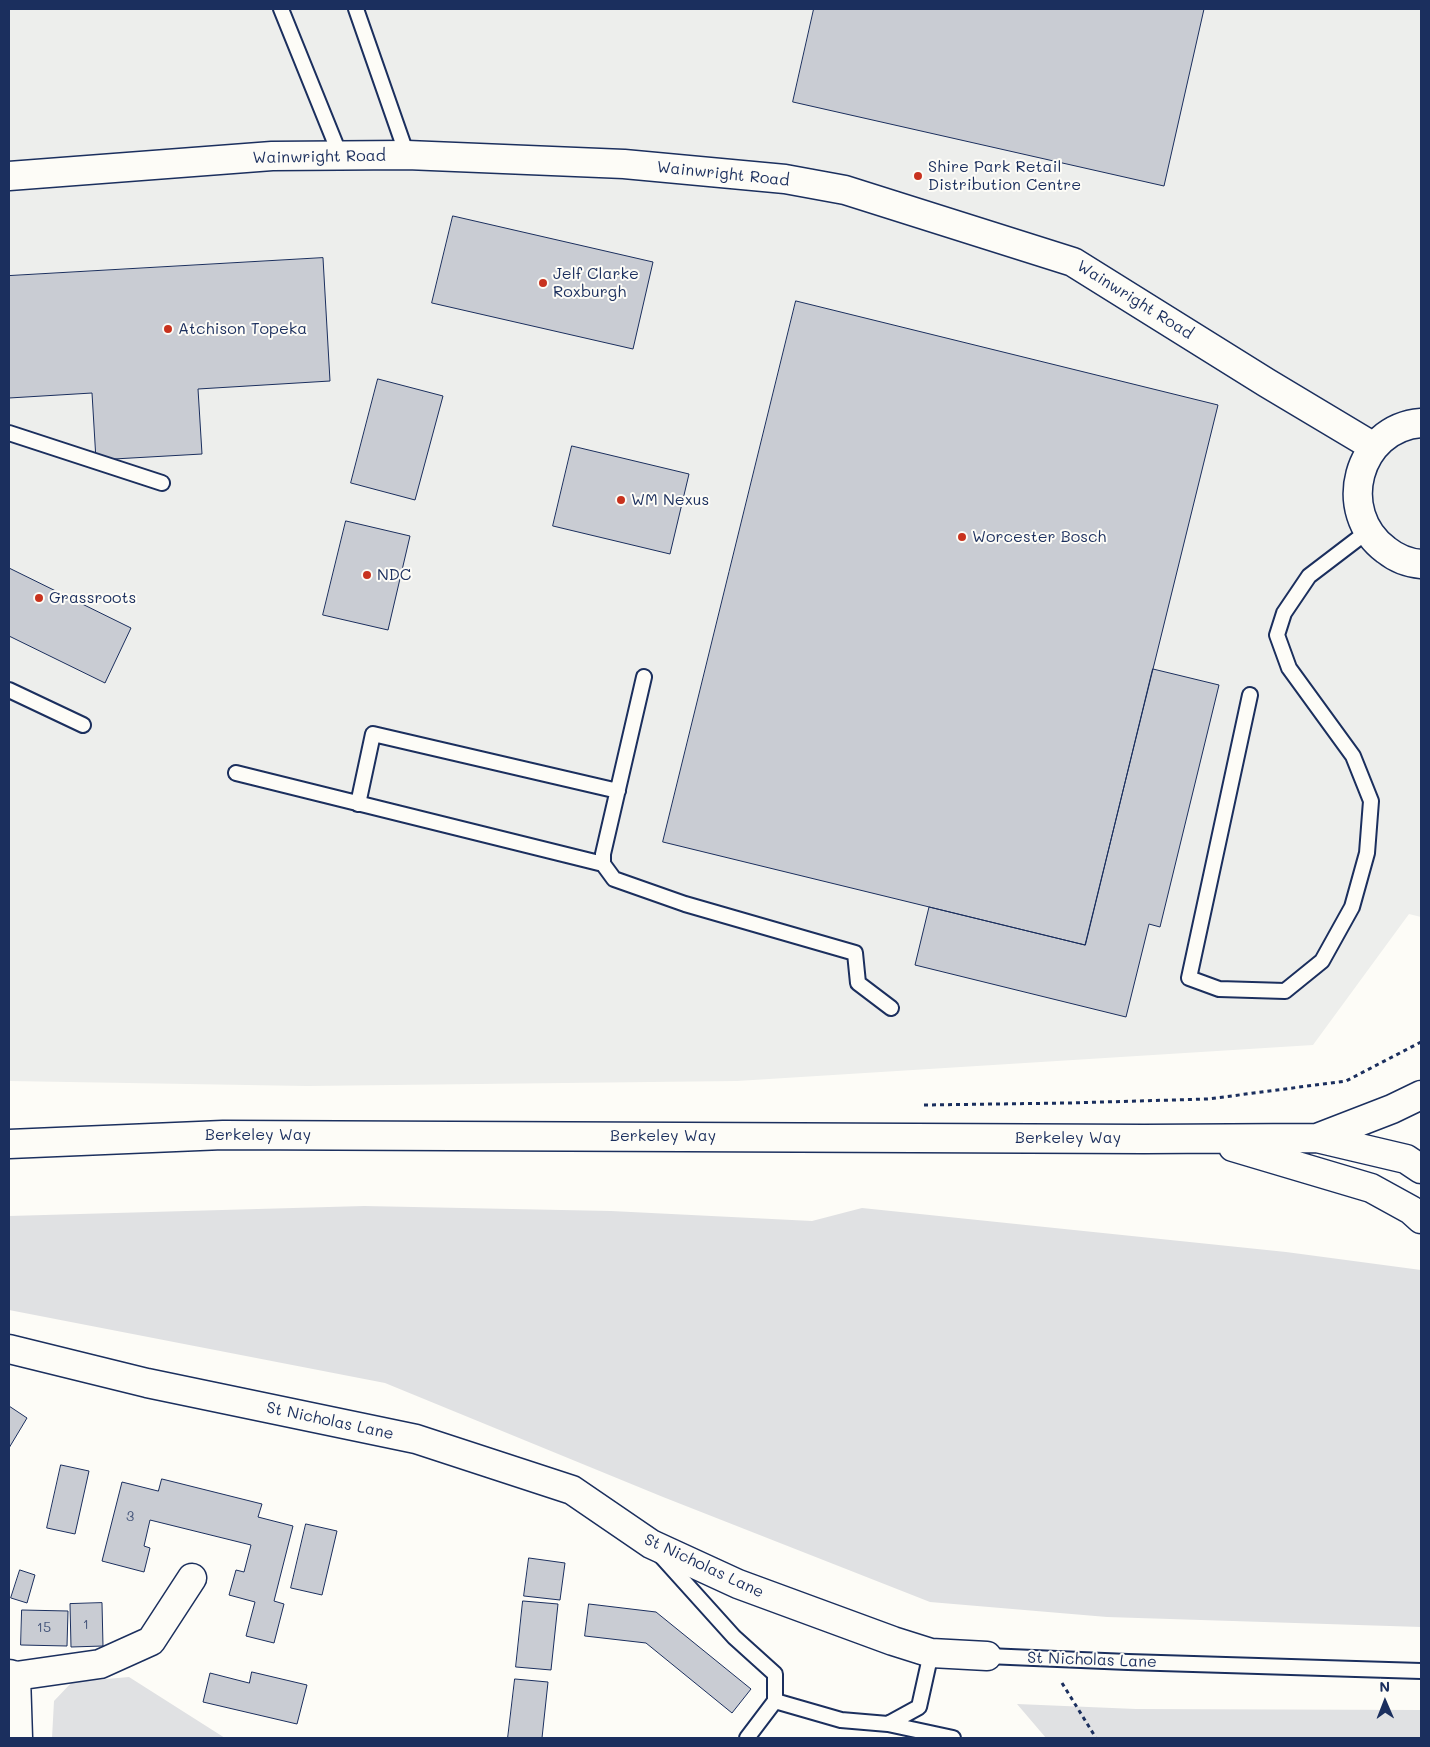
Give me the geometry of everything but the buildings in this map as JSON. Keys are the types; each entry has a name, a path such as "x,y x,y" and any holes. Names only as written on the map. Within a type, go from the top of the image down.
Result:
{"street":[{"name":"Wainwright Road","path":"9,176 272,156 407,155 633,165 785,179 845,190 1073,262 1267,383 1374,447"},
{"path":"1421,422 1412,423 1391,432 1374,447 1363,465 1357,486 1358,507 1368,531 1378,544 1395,556 1415,564 1421,564"},
{"name":"Berkeley Way","path":"1317,1138 1392,1109 1421,1095"},
{"name":"Berkeley Way","path":"9,1144 223,1135 1317,1138 1406,1159 1421,1169"},
{"path":"1207,1138 1371,1188 1411,1210 1421,1219"},
{"name":"St Nicholas Lane","path":"9,1349 147,1383 416,1439 572,1490 651,1544 738,1584 931,1653 987,1656"},
{"path":"18,1738 12,1675 100,1664 151,1641 192,1578"}],"lane":[{"path":"281,9 340,155"},
{"path":"356,9 407,155"},
{"path":"9,433 162,483"},
{"path":"1250,695 1189,978 1220,989 1285,991 1322,962 1352,907 1368,853 1371,801 1353,756 1289,668 1277,635 1284,613 1309,576 1368,531"},
{"path":"644,677 603,854 603,864 614,879 685,904 855,953 858,982 891,1008"},
{"path":"9,690 83,725"},
{"path":"358,804 373,734 618,791"},
{"path":"236,773 603,864"},
{"path":"651,1544 734,1637 775,1674 775,1701 747,1738"},
{"path":"888,1724 919,1707 931,1653"},
{"name":"St Nicholas Lane","path":"987,1656 1421,1670"},
{"path":"775,1701 841,1720 888,1724 952,1738"}],"path":[{"path":"921,1105 1068,1103 1208,1098 1346,1081 1421,1042"},
{"path":"1048,1658 1096,1738"}],"shaded area":[{"path":"9,9 1421,9 1421,917 1409,914 1313,1045 737,1081 307,1086 9,1081"},
{"path":"364,1206 611,1211 812,1221 862,1208 1286,1252 1421,1270 1421,1627 1107,1617 930,1602 663,1497 385,1383 9,1310 9,1216"},
{"path":"129,1677 225,1738 52,1738 54,1701 72,1682"},
{"path":"1017,1704 1136,1709 1421,1710 1421,1738 1046,1738"}],"place":[{"name":"Shire Park Retail Distribution Centre","path":"918,176"},
{"name":"Jelf Clarke Roxburgh","path":"543,283"},
{"name":"Atchison Topeka","path":"168,329"},
{"name":"WM Nexus","path":"621,500"},
{"name":"Worcester Bosch","path":"962,537"},
{"name":"NDC","path":"367,575"},
{"name":"Grassroots","path":"39,598"}]}
